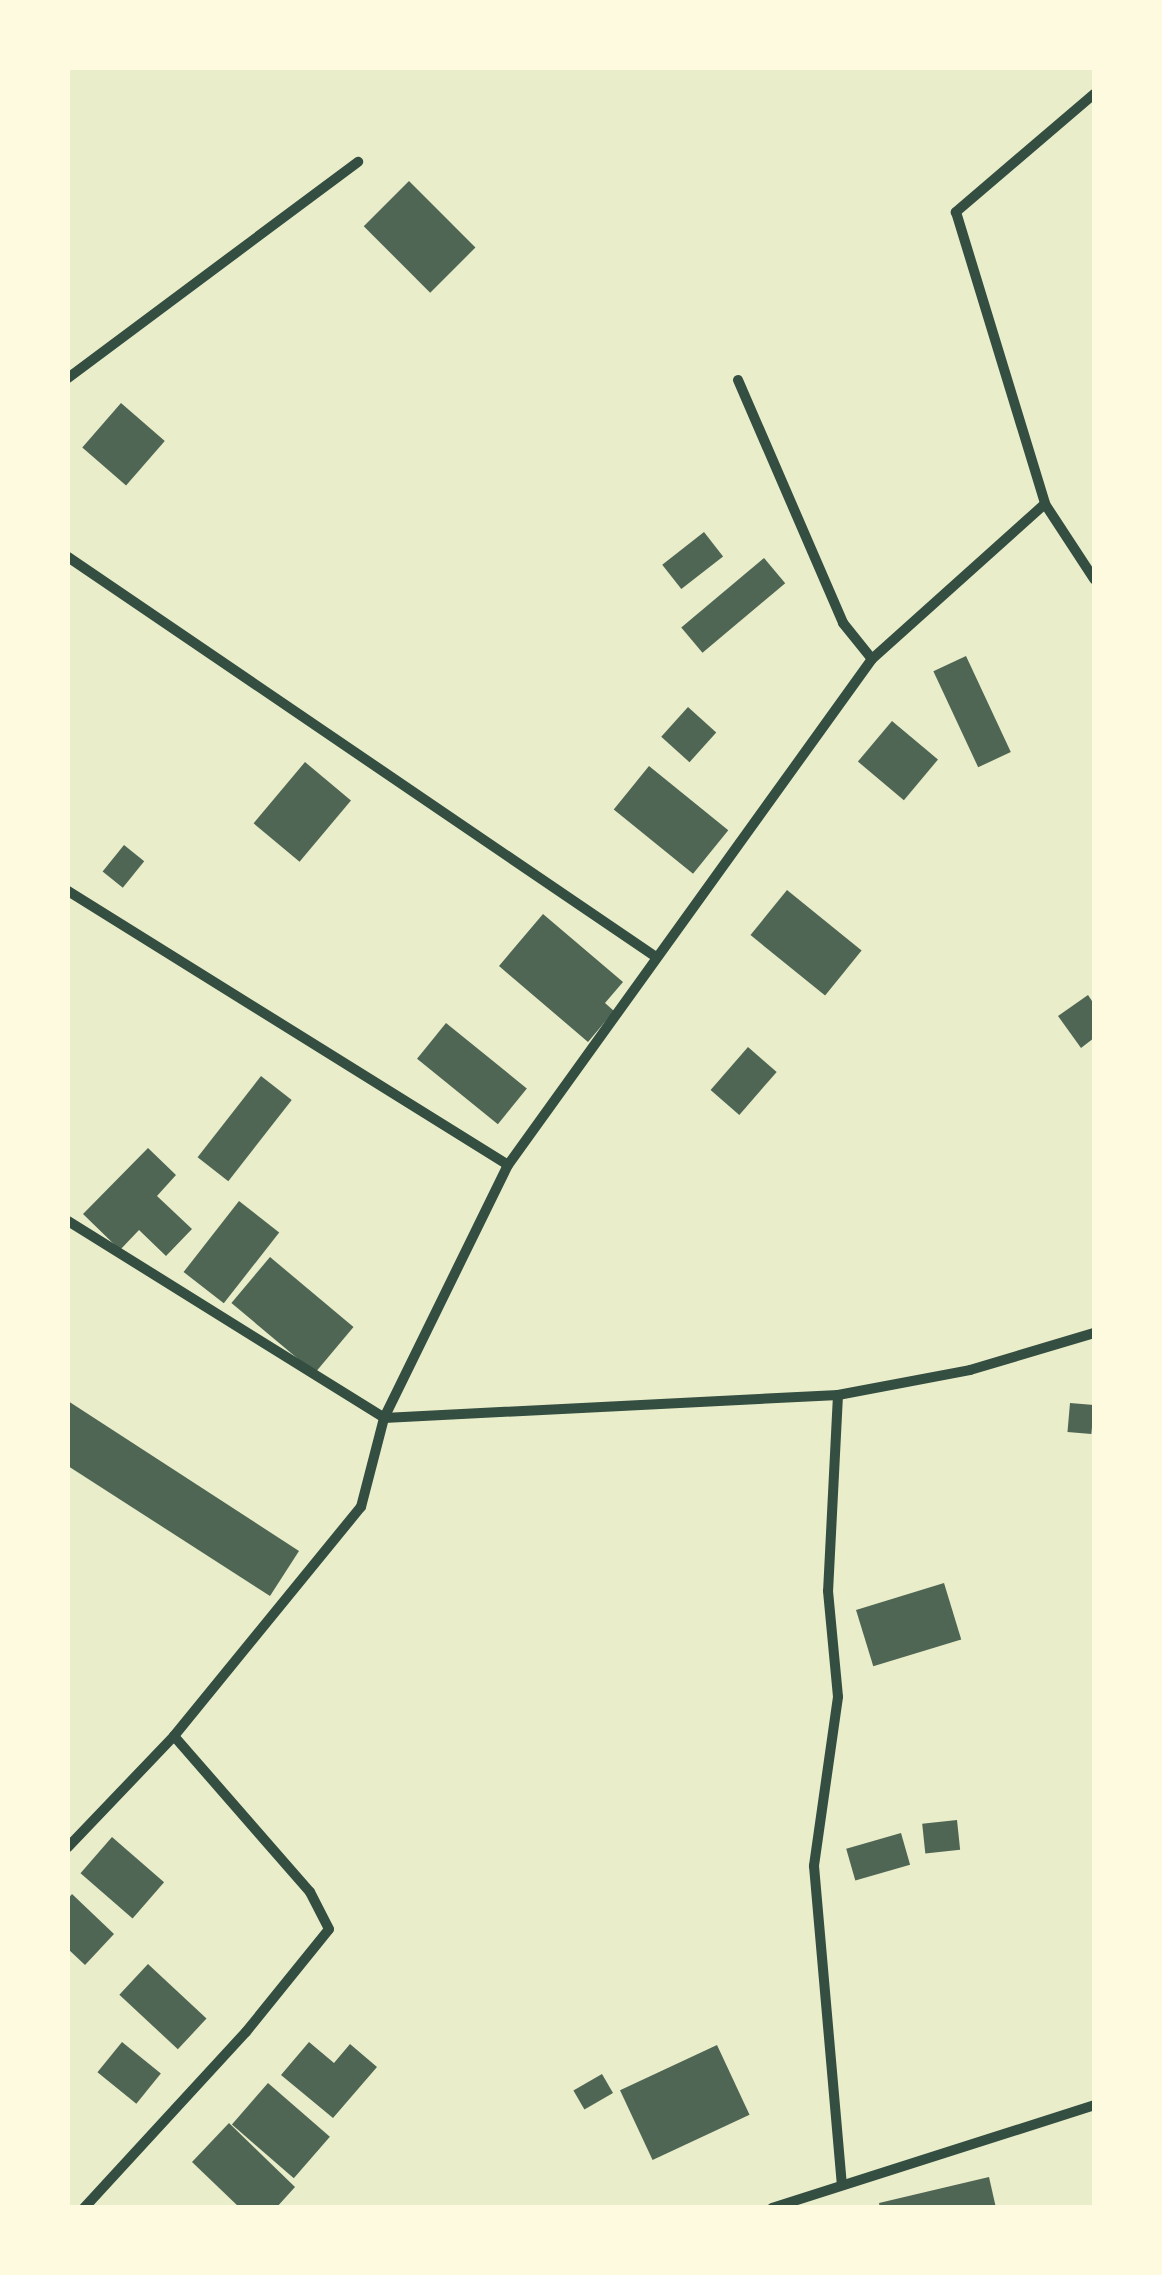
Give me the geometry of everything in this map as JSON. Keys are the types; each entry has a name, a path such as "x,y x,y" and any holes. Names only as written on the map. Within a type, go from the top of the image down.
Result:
{"street":[{"path":"1094,94 956,212 1046,504 1094,579"},
{"path":"68,378 358,162"},
{"path":"738,380 843,623 872,659"},
{"path":"68,1846 174,1736 361,1507 384,1418 508,1164 872,659 1046,504"},
{"path":"68,557 656,958"},
{"path":"68,892 508,1164"},
{"path":"68,1221 384,1418 838,1395 970,1370 1094,1334"},
{"path":"838,1395 828,1591 838,1697 814,1866 842,2185"},
{"path":"84,2208 246,2032 329,1929 310,1892 174,1736"},
{"path":"772,2208 1094,2105"}],"building":[{"path":"409,181 475,247 430,293 364,226"},
{"path":"121,403 165,441 126,486 82,448"},
{"path":"704,532 723,556 681,589 662,565"},
{"path":"764,558 785,583 702,653 681,627"},
{"path":"966,656 1011,752 978,767 933,671"},
{"path":"688,707 716,732 689,762 661,737"},
{"path":"892,721 938,760 904,800 858,762"},
{"path":"305,762 351,801 300,862 254,823"},
{"path":"649,766 728,830 693,874 614,810"},
{"path":"124,845 144,861 123,888 103,871"},
{"path":"787,890 862,950 825,995 750,935"},
{"path":"543,914 623,982 605,1003 614,1011 588,1042 499,966"},
{"path":"1088,995 1094,1004 1094,1038 1081,1048 1058,1016"},
{"path":"446,1023 527,1088 498,1124 417,1059"},
{"path":"748,1047 777,1072 739,1115 711,1090"},
{"path":"261,1076 292,1100 228,1181 198,1157"},
{"path":"148,1148 176,1175 157,1196 192,1229 166,1256 139,1230 120,1250 83,1214"},
{"path":"239,1201 279,1232 224,1303 184,1272"},
{"path":"270,1257 353,1327 315,1373 231,1303"},
{"path":"68,1401 299,1551 270,1596 68,1466"},
{"path":"1070,1403 1094,1405 1091,1434 1067,1432"},
{"path":"944,1583 961,1639 873,1666 856,1610"},
{"path":"957,1820 960,1850 925,1853 922,1824"},
{"path":"901,1833 910,1865 855,1880 846,1849"},
{"path":"112,1837 164,1882 133,1918 81,1873"},
{"path":"72,1894 114,1934 85,1965 68,1949 68,1899"},
{"path":"148,1964 207,2019 178,2049 119,1995"},
{"path":"122,2042 161,2073 136,2104 97,2072"},
{"path":"309,2042 334,2063 350,2044 377,2067 333,2118 281,2075"},
{"path":"717,2045 750,2115 653,2160 620,2090"},
{"path":"602,2074 613,2093 584,2110 573,2090"},
{"path":"268,2083 330,2137 294,2178 232,2125"},
{"path":"229,2123 295,2187 276,2208 240,2208 192,2162"},
{"path":"989,2177 996,2208 880,2208 879,2203"}]}
